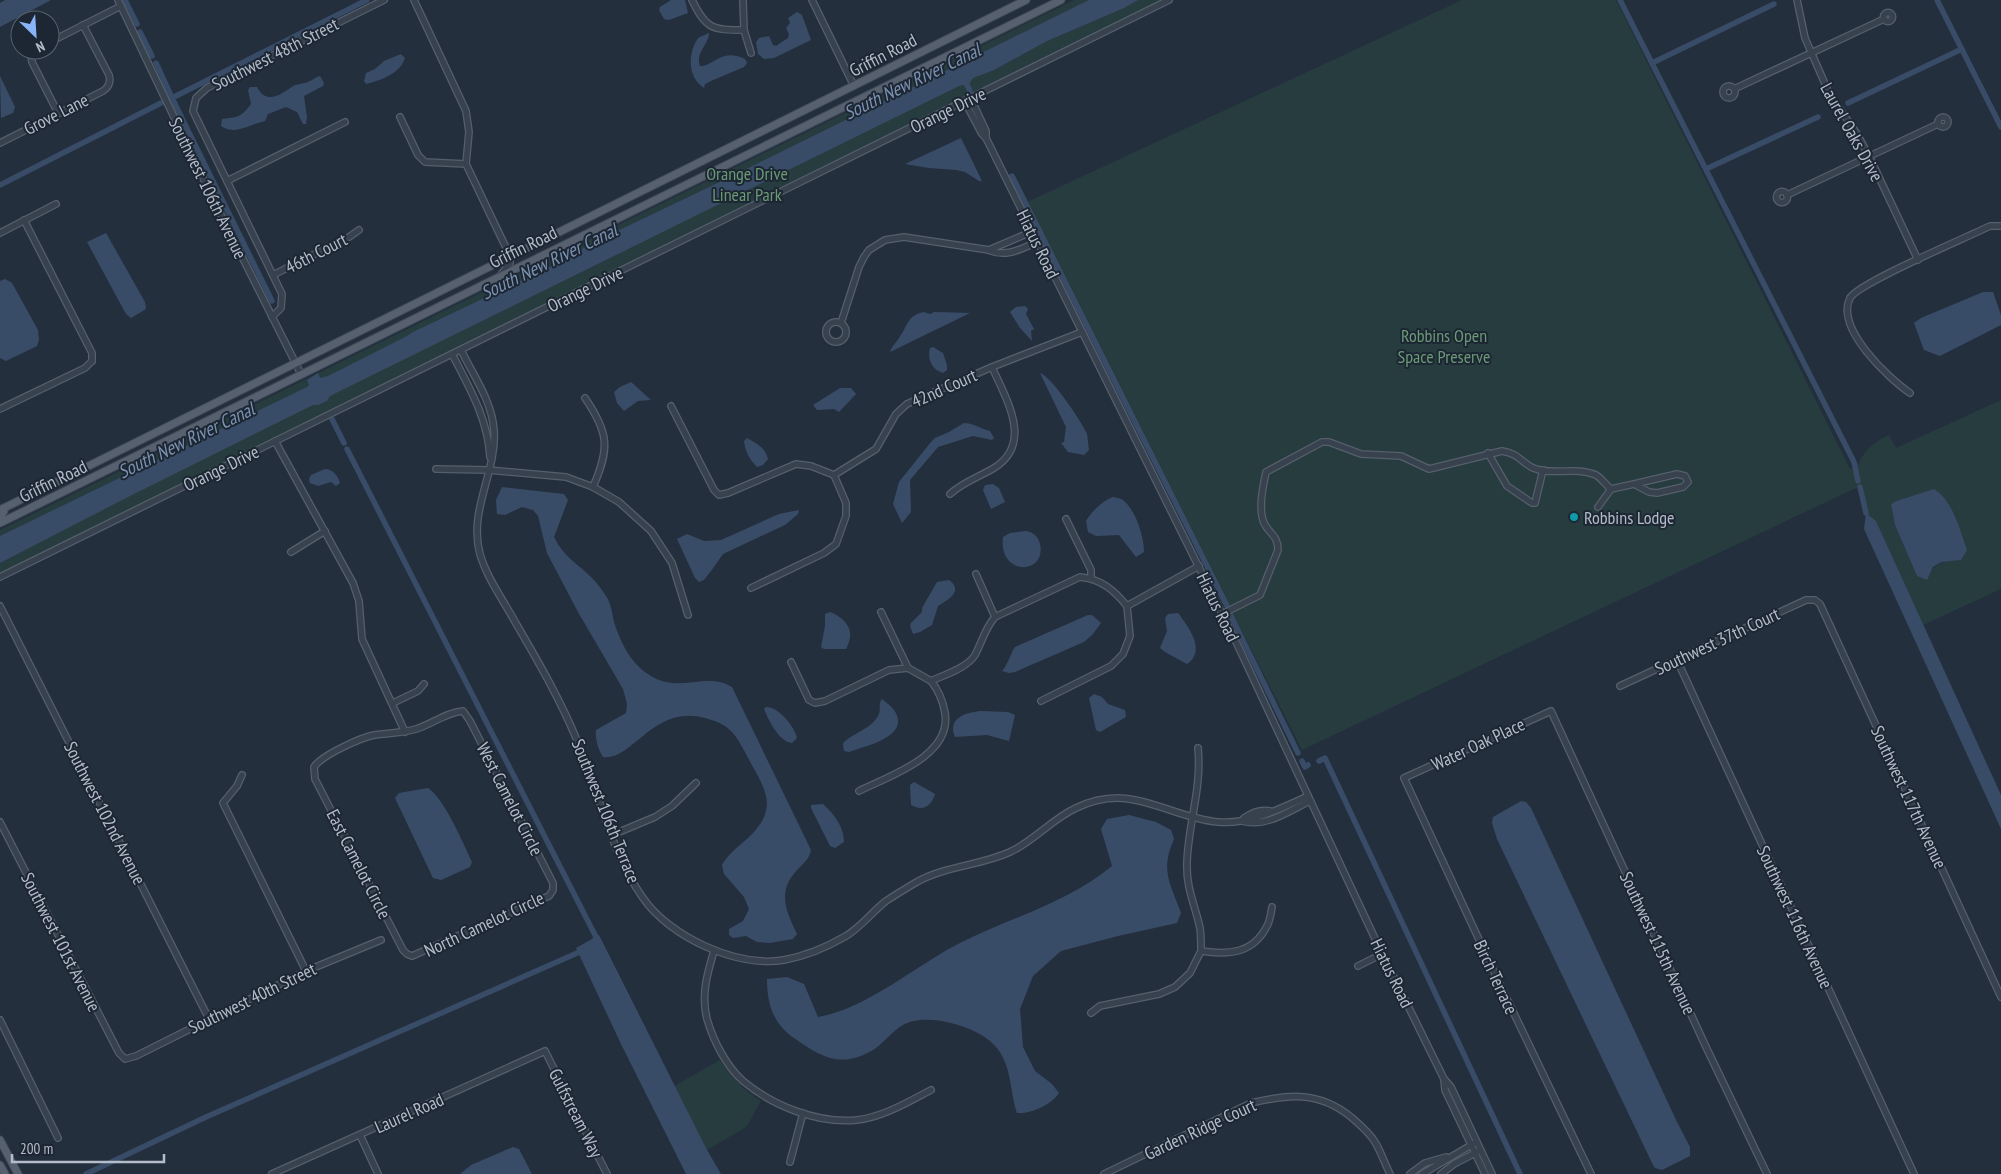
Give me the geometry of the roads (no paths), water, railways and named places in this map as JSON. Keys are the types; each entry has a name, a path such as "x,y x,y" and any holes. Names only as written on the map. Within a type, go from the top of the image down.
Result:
{"main road":[{"name":"Griffin Road","path":"2,509 294,362 1026,0"},
{"name":"Griffin Road","path":"0,524 1061,0"},
{"path":"957,51 955,45 960,33"},
{"path":"941,58 942,42"},
{"path":"32,508 33,501 42,489"},
{"path":"0,518 4,511 2,509"},
{"path":"0,1140 18,1174"},
{"path":"0,1165 5,1174"}],"street":[{"name":"Southwest 48th Street","path":"228,182 193,111 196,98 207,88 384,0"},
{"path":"414,0 466,111 469,132 466,164 510,256 510,263 500,276"},
{"path":"692,0 700,17 716,30 744,30"},
{"path":"743,0 744,30 751,53"},
{"path":"812,0 854,86"},
{"name":"Orange Drive","path":"0,577 1169,0"},
{"name":"Laurel Oaks Drive","path":"1797,0 1805,38 1829,94 1857,134 1869,156 1918,260"},
{"path":"60,37 83,26 120,3"},
{"name":"Southwest 106th Avenue","path":"120,3 301,374"},
{"path":"1734,89 1884,19"},
{"name":"Grove Lane","path":"0,143 103,91 109,83 108,76 83,26"},
{"path":"32,60 58,113"},
{"name":"Hiatus Road","path":"968,100 986,131 986,138 1031,232 1199,566 1382,954 1444,1079 1451,1087 1478,1151 1485,1174"},
{"path":"400,117 418,155 426,162 466,164"},
{"path":"272,317 281,308 283,298 228,182 345,122"},
{"path":"1787,195 1938,124"},
{"path":"0,233 56,204"},
{"path":"0,409 85,368 94,361 92,353 24,220"},
{"path":"1910,393 1884,372 1869,356 1848,317 1847,311 1851,298 1856,291 1918,260 1990,226 2001,226"},
{"name":"46th Court","path":"273,275 349,237 359,230"},
{"path":"989,250 1031,232"},
{"path":"841,323 864,257 869,250 885,240 904,237 989,250 1000,254 1008,253 1037,242"},
{"name":"42nd Court","path":"834,475 876,450 896,414 907,404 992,367 1082,332"},
{"name":"Southwest 106th Terrace","path":"461,350 490,409 494,430 494,445 480,500 477,527 480,552 489,577 549,681 576,736 612,835 627,870 645,901 676,931 714,951 748,960 782,961 820,950 851,934 886,902 918,881 943,871 982,862 1009,853 1036,837 1058,819 1077,807 1117,797 1139,799 1219,822 1240,821 1251,824 1262,823 1309,798"},
{"name":"Southwest 106th Terrace","path":"452,354 476,401 487,432 489,467"},
{"path":"950,494 958,486 999,465 1008,455 1014,444 1013,415 992,367"},
{"path":"585,398 600,419 605,445 601,468 593,487"},
{"path":"671,406 714,490 719,495 728,493 796,464 811,466 834,475 846,503 846,516 836,544 824,553 750,588"},
{"path":"275,441 353,584 359,601 362,639 405,732"},
{"path":"1222,614 1260,595 1278,550 1278,542 1265,524 1262,515 1263,485 1266,472 1270,468 1322,442 1329,442 1361,454 1401,456 1429,468 1502,451 1513,453 1533,468 1568,470 1597,475 1611,489"},
{"path":"1488,453 1507,486 1532,503 1535,503 1538,498 1543,470"},
{"path":"436,469 489,467 566,477 593,487 620,502 651,531 672,563 688,615"},
{"path":"1598,507 1611,489 1677,474 1685,476 1688,482 1684,487 1658,493 1649,492 1634,484"},
{"path":"1066,519 1090,570 1091,578"},
{"path":"291,552 325,532"},
{"path":"1127,606 1199,566"},
{"path":"976,574 995,617"},
{"path":"931,681 968,663 974,656 988,624 995,617 1080,577 1091,578 1111,589 1127,606 1130,636 1123,654 1111,666 1042,701"},
{"name":"Southwest 37th Court","path":"1620,686 1806,600 1815,600"},
{"name":"Southwest 117th Avenue","path":"1815,600 1820,604 2001,997"},
{"name":"Southwest 102nd Avenue","path":"0,606 209,1019"},
{"path":"859,791 928,754 938,743 944,732 945,717 943,704 937,690 931,681 908,668 881,612"},
{"name":"Southwest 116th Avenue","path":"1677,660 1914,1174"},
{"path":"792,662 809,700 815,703 825,701 889,670 908,668"},
{"path":"393,703 418,691 424,684"},
{"name":"West Camelot Circle","path":"405,732 429,725 454,712 463,711 470,721 549,875 553,884 553,890"},
{"name":"Water Oak Place","path":"1404,778 1552,711"},
{"name":"Southwest 115th Avenue","path":"1552,711 1706,1047 1767,1174"},
{"name":"East Camelot Circle","path":"405,732 364,738 319,760 314,767 315,779 397,938 407,954 412,956"},
{"path":"1092,1014 1100,1006 1159,994 1175,986 1190,973 1202,951 1200,928 1189,892 1187,863 1200,769 1198,748"},
{"path":"242,775 237,786 223,803 306,971"},
{"name":"Birch Terrace","path":"1404,778 1494,974 1591,1174"},
{"path":"612,835 655,817 672,806 696,783"},
{"path":"1240,821 1309,798"},
{"name":"Southwest 101st Avenue","path":"0,822 119,1054 125,1059"},
{"name":"North Camelot Circle","path":"412,956 549,896 553,890"},
{"path":"1202,951 1223,954 1241,951 1257,940 1267,926 1272,907"},
{"name":"Southwest 40th Street","path":"125,1059 136,1056 306,971 381,940"},
{"path":"714,951 704,984 707,1018 721,1053 743,1080 775,1101 826,1120 857,1120 892,1110 931,1090"},
{"path":"1358,966 1382,954"},
{"path":"0,1020 58,1138"},
{"name":"Laurel Road","path":"272,1174 545,1051"},
{"name":"Gulfstream Way","path":"545,1051 607,1174"},
{"name":"Garden Ridge Court","path":"1104,1174 1251,1103 1275,1097 1299,1096 1316,1099 1340,1109 1361,1126 1374,1141 1390,1174"},
{"path":"790,1162 803,1113"},
{"path":"360,1135 378,1174"},
{"path":"1421,1166 1424,1173 1450,1156 1475,1144"},
{"path":"1441,1174 1454,1164 1478,1151"},
{"name":"Hiatus Road","path":"1478,1151 1492,1174"},
{"path":"1410,1174 1436,1159 1450,1156"}],"water":[{"path":"5,0 51,0 32,10 10,10 10,22 0,27 0,3"},
{"path":"671,0 685,0 688,13 669,20 664,19 659,10 660,7"},
{"path":"1089,0 1138,0 1124,8 1047,41 994,70 973,78 969,84 970,86 966,88 964,85 959,86 338,392 330,396 327,401 313,405 0,563 0,536 307,387 309,385 307,380 318,373 320,378 328,376 413,332 568,258 588,245"},
{"path":"797,12 802,15 811,40 774,58 764,59 758,54 756,42 759,38 769,36 773,45 776,46 788,38 789,34 786,28 790,23 788,18"},
{"path":"709,33 699,57 700,66 730,55 745,59 747,63 744,67 705,84 704,88 694,78 691,58 698,38"},
{"path":"401,54 405,58 399,68 384,78 366,84 364,81 366,73 375,69 384,61"},
{"path":"0,76 15,107 13,113 1,118"},
{"path":"320,76 324,83 323,86 304,96 306,124 303,124 297,112 286,107 268,114 265,121 237,130 221,126 222,119 238,116 251,104 248,90 250,87 257,87 265,96 274,97 293,86"},
{"path":"961,138 982,181 965,172 956,170 905,164"},
{"path":"106,233 145,302 146,309 131,318 126,314 87,242"},
{"path":"5,279 12,283 38,330 39,340 37,346 6,361 0,358 0,281"},
{"path":"1983,292 1993,292 2001,315 2001,325 1940,356 1924,350 1914,323 1921,318"},
{"path":"1025,306 1028,309 1026,314 1034,329 1031,331 1032,341 1020,328 1010,312 1016,307"},
{"path":"934,312 970,313 890,352 911,318 918,313 930,314"},
{"path":"933,347 943,353 947,370 943,373 939,372 931,364 929,352 930,348"},
{"path":"1040,373 1058,390 1084,428 1087,434 1089,450 1084,455 1068,452 1061,443 1064,442 1066,427"},
{"path":"631,382 651,400 638,401 624,411 617,403 614,392"},
{"path":"840,388 851,388 856,394 839,412 834,409 817,410 813,405"},
{"path":"964,423 990,431 994,438 992,440 973,436 938,447 910,480 911,512 902,523 893,504 899,482 935,438"},
{"path":"747,438 760,446 765,452 768,459 763,465 757,467 750,458 744,441"},
{"path":"325,469 335,473 340,483 336,486 331,482 318,486 310,483 311,475"},
{"path":"993,484 999,488 1005,502 991,509 983,490 985,485"},
{"path":"502,487 564,494 568,500 554,537 566,555 592,578 606,596 621,641 631,658 644,672 662,681 671,683 715,681 732,687 811,850 809,856 791,877 785,893 789,916 797,934 793,939 770,943 757,942 746,936 733,938 729,935 729,929 743,921 749,909 744,897 724,874 722,865 730,854 758,827 767,806 763,787 735,735 726,726 713,720 687,716 671,719 658,725 624,751 614,756 603,757 597,744 596,730 626,713 627,704 623,689 578,612 547,553 538,516 533,510 522,507 505,515 497,514 496,500"},
{"path":"1934,489 1941,494 1951,508 1967,550 1961,560 1941,562 1933,567 1927,580 1917,576 1895,525 1891,504"},
{"path":"1113,497 1122,499 1128,505 1138,525 1143,539 1144,552 1136,557 1119,535 1096,536 1088,532 1086,521 1088,517 1101,504"},
{"path":"799,510 798,514 785,525 723,554 704,580 699,582 695,578 677,539 687,534 704,541 721,540 779,514"},
{"path":"1866,513 1876,521 2001,795 2001,829 1864,529"},
{"path":"1026,531 1033,533 1037,537 1040,544 1040,554 1036,562 1030,566 1022,567 1014,565 1008,559 1003,550 1003,537 1010,533"},
{"path":"949,580 955,588 953,595 938,606 932,625 913,634 910,626 911,623 922,612 922,608 937,582"},
{"path":"830,612 841,618 848,626 850,637 846,649 824,649 821,647 825,614"},
{"path":"1178,613 1191,631 1196,646 1193,659 1187,664 1160,648 1167,631 1165,618 1168,614"},
{"path":"1088,615 1092,615 1101,623 1084,642 1015,672 1002,671 1015,647"},
{"path":"1094,694 1102,697 1108,704 1125,710 1126,717 1100,732 1096,730 1089,698"},
{"path":"882,699 894,710 898,719 897,727 892,733 875,743 849,752 844,751 844,742 876,719"},
{"path":"766,707 776,710 789,723 797,738 792,743 787,742 778,734 764,709"},
{"path":"980,711 1008,712 1015,715 1009,741 987,735 955,737 953,725 955,721 963,715"},
{"path":"914,782 935,794 926,807 920,808 911,805 910,785"},
{"path":"428,788 447,811 472,862 470,867 441,880 433,878 395,798 399,793"},
{"path":"1521,801 1526,802 1531,808 1690,1147 1690,1156 1662,1170 1655,1168 1653,1165 1497,839 1492,823 1493,817"},
{"path":"823,804 834,816 844,836 844,842 835,848 830,846 811,808 811,805"},
{"path":"1129,815 1156,822 1171,830 1174,839 1167,868 1170,884 1181,913 1177,923 1061,951 1033,976 1020,1009 1023,1047 1035,1071 1052,1084 1059,1093 1046,1105 1028,1112 1017,1113 1008,1071 1002,1055 989,1040 953,1023 925,1020 913,1021 903,1025 881,1044 862,1056 841,1060 813,1051 787,1032 776,1020 768,996 767,979 787,977 804,984 818,1017 853,1006 889,987 956,945 1056,901 1094,879 1112,866 1101,829 1107,819"},
{"path":"599,935 707,1150 721,1174 686,1174 621,1044 576,948"},
{"path":"513,1147 519,1149 532,1174 460,1174 471,1165"}],"waterway":[{"path":"125,0 137,24"},
{"path":"272,301 172,98 367,0"},
{"path":"1620,0 1854,462 1858,481"},
{"path":"1937,0 2001,127"},
{"path":"1652,63 1774,4"},
{"path":"140,32 152,56"},
{"path":"1848,103 1962,49"},
{"path":"156,63 171,99"},
{"path":"965,80 970,91"},
{"path":"0,185 161,103"},
{"path":"1706,169 1818,117"},
{"path":"1012,176 1227,606"},
{"path":"332,419 344,443"},
{"path":"347,449 596,937 594,944"},
{"path":"1860,487 1866,513"},
{"path":"1230,614 1298,753"},
{"path":"1319,761 1325,758 1520,1174"},
{"path":"1302,761 1305,767 1308,765"},
{"path":"86,1174 206,1117 584,950"}],"place":[{"name":"Robbins Lodge","path":"1574,517"}],"water label":[{"name":"South New River Canal","path":"912,81"},
{"name":"South New River Canal","path":"549,261"},
{"name":"South New River Canal","path":"186,440"}],"park label":[{"name":"Orange Drive Linear Park","path":"747,183"},
{"name":"Robbins Open Space Preserve","path":"1444,345"}]}
